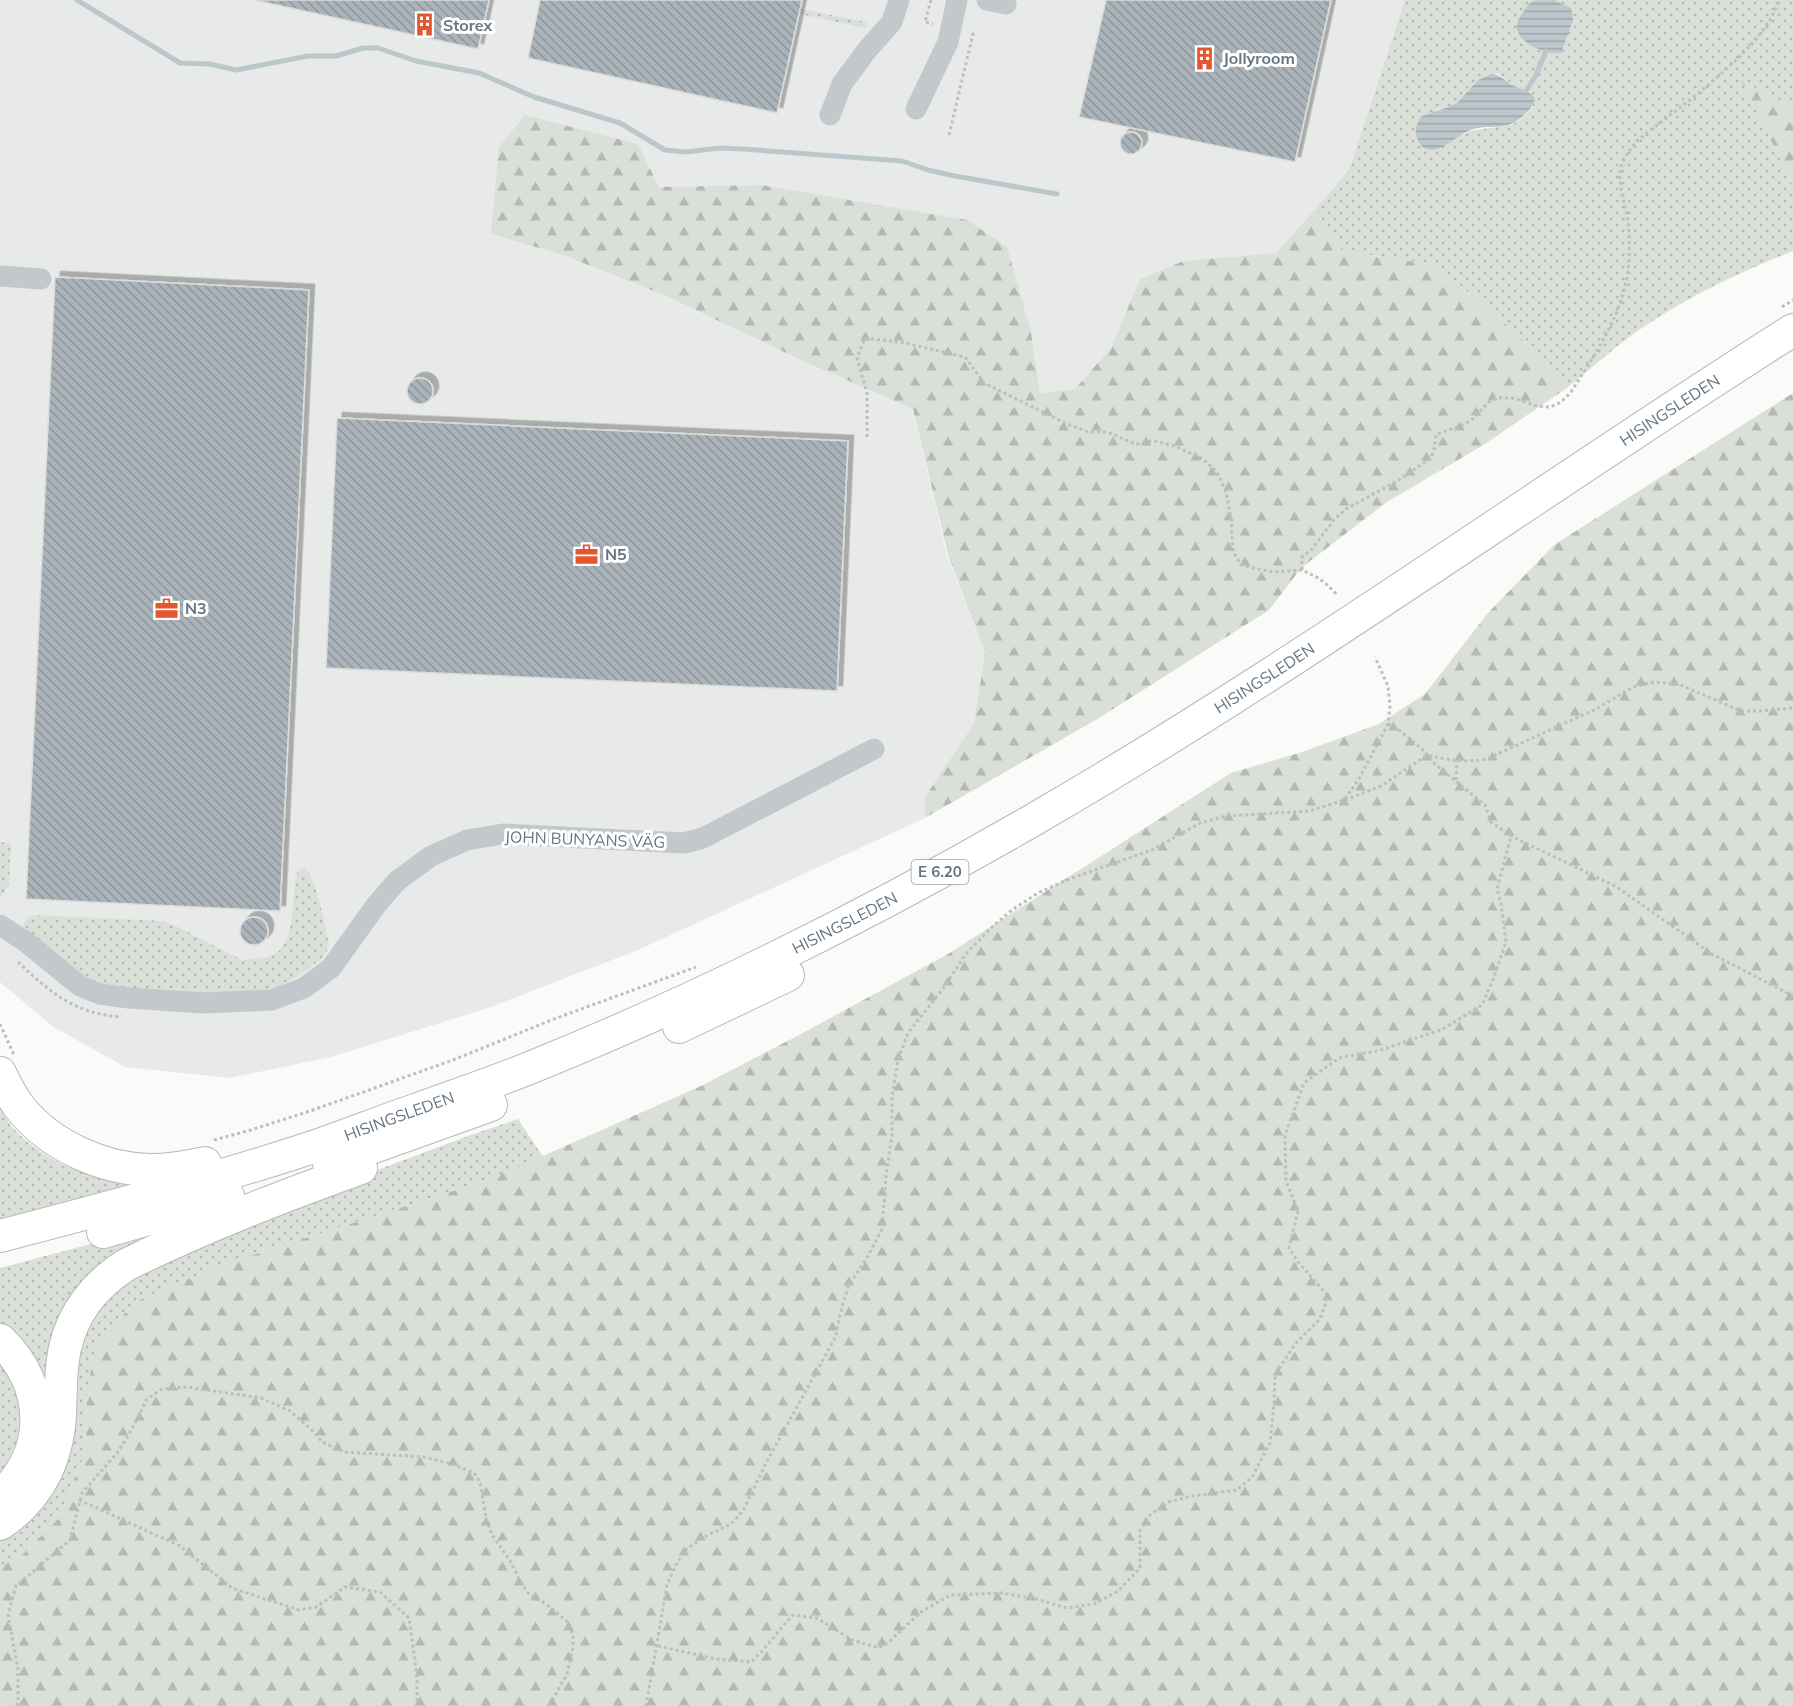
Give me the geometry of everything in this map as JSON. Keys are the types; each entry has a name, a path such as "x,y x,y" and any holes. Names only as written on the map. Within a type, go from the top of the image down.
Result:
{"highway":[{"name":"HISINGSLEDEN","path":"0,1236 90,1213 252,1166 515,1074 640,1020 800,945 1031,821 1222,706 1631,435 1783,321"},
{"name":"HISINGSLEDEN","path":"0,1258 256,1188 380,1146 545,1085 735,1001 875,931 1000,863 1148,776 1291,686 1793,355"},
{"path":"8,1067 15,1102 47,1135 80,1153 124,1167 151,1170 171,1169 223,1159 299,1136 317,1145"},
{"path":"0,1524 27,1501 48,1470 58,1433 67,1341 74,1321 84,1304 110,1276 153,1251 227,1218 460,1132 470,1113"},
{"path":"0,1340 26,1374 33,1392 37,1421 35,1439 27,1463 14,1482 0,1496"}],"lane":[{"path":"830,115 842,84 867,50 892,22 899,0"},
{"path":"916,109 948,42 957,0"},
{"path":"0,276 41,279"},
{"name":"JOHN BUNYANS VÄG","path":"0,925 26,942 80,986 100,994 203,1003 272,1000 304,988 331,968 397,880 431,856 467,840 503,834 684,843 703,838 874,749"}],"path":[{"path":"1302,570 1302,557 1312,549 1334,520 1346,509 1399,480 1431,458 1436,435 1470,420 1489,401 1498,398 1517,398 1543,408 1564,400 1571,392 1608,332 1624,290 1630,250 1628,222 1620,180 1621,167 1629,151 1638,140 1714,80 1749,48 1774,15 1779,0"},
{"path":"1783,321 1793,300"},
{"path":"867,437 867,393 857,358 865,338 905,343 965,357 984,383 1067,424 1088,432 1107,432 1136,444 1153,441 1172,445 1203,459 1218,472 1226,492 1232,518 1233,551 1241,565 1272,572 1302,570 1328,585 1336,594"},
{"path":"1344,800 1359,779 1388,724 1390,706 1388,686 1375,657"},
{"path":"646,1706 668,1584 676,1565 686,1550 708,1535 732,1524 743,1511 765,1465 836,1336 848,1287 882,1229 892,1135 892,1097 898,1060 908,1033 945,986 965,955 991,928 1038,892 1152,850 1200,823 1226,816 1309,811 1381,786 1427,755 1468,762 1487,759 1596,709 1633,687 1654,682 1678,684 1742,711 1793,708"},
{"path":"1388,724 1395,727 1485,805 1491,822 1511,836 1616,886 1712,954 1793,996"},
{"path":"1456,781 1457,761"},
{"path":"658,1646 716,1659 751,1662 763,1652 779,1629 793,1615 817,1618 852,1640 879,1648 890,1641 921,1612 950,1595 1002,1593 1067,1608 1094,1604 1118,1591 1140,1568 1140,1531 1150,1515 1168,1502 1237,1490 1252,1477 1270,1443 1275,1375 1295,1344 1320,1319 1328,1296 1298,1262 1290,1248 1299,1211 1287,1181 1285,1135 1304,1083 1339,1058 1381,1050 1443,1029 1482,1005 1506,942 1497,889 1511,836"},
{"path":"10,955 47,988 75,1007 103,1016 129,1018"},
{"path":"210,1141 313,1110 420,1072 554,1019 697,967"},
{"path":"0,1024 8,1067"},
{"path":"16,1706 18,1669 8,1615 16,1586 70,1540 82,1493 118,1452 134,1428 147,1399 162,1389 187,1387 261,1398 290,1411 322,1442 345,1452 423,1457 452,1464 474,1473 480,1482 486,1518 492,1535 511,1562 520,1581 529,1594 546,1604 569,1623 573,1636 573,1648 567,1674 549,1706"},
{"path":"79,1500 180,1546 232,1588 299,1610 316,1607 345,1587 380,1592 409,1618 417,1676 417,1706"}],"shaded area":[{"path":"0,0 1405,0 1349,170 1276,253 1183,261 1140,279 1111,348 1075,389 1040,393 1031,332 760,185 659,187 491,234 563,255 664,295 805,362 913,409 947,555 985,653 974,723 925,797 925,818 638,950 488,1008 331,1057 230,1078 125,1067 52,1026 0,982"},
{"path":"1553,0 1571,8 1573,20 1561,53 1548,52 1529,44 1519,35 1517,29 1517,24 1529,4 1534,1"},
{"path":"1491,74 1500,76 1531,94 1535,99 1530,109 1512,124 1468,131 1434,150 1428,150 1422,146 1416,132 1417,124 1422,116 1457,103 1478,80"}],"green space":[{"path":"1405,0 1793,0 1793,107 1743,82 1793,186 1793,251 1718,284 1665,313 1627,339 1567,388 1517,334 1436,265 1342,251 1315,209 1349,170","holes":["1491,74 1499,74 1514,86 1531,92 1533,107 1520,120 1511,125 1469,131 1422,147 1416,133 1437,110 1457,103 1478,80"]},
{"path":"801,9 866,22 867,25 865,28 800,14"},
{"path":"1742,81 1793,107 1793,186"},
{"path":"525,115 638,144 659,187 760,185 967,220 1007,247 1031,332 1040,393 1075,389 1111,348 1140,279 1183,261 1276,253 1315,209 1342,251 1436,265 1517,334 1567,388 1485,444 1387,502 1301,568 1269,610 1099,718 925,818 925,797 974,723 985,653 948,555 913,409 805,362 664,295 563,255 491,234 499,147"},
{"path":"1793,393 1793,1706 0,1706 0,1567 22,1555 60,1517 85,1453 87,1391 95,1351 119,1319 139,1300 221,1265 491,1179 701,1086 948,954 1231,773 1302,752 1379,724 1425,694 1487,614 1554,545"},
{"path":"0,842 11,843 9,884 0,898"},
{"path":"304,868 312,880 319,903 329,944 327,951 303,973 275,989 263,992 236,995 94,987 23,931 25,921 34,915 163,921 242,960 269,957 279,951 287,940 291,925 296,876 299,869"},
{"path":"0,1107 10,1125 19,1134 47,1156 68,1167 97,1174 159,1179 0,1226"},
{"path":"518,1119 543,1157 491,1179 221,1265 139,1300 119,1319 87,1391 85,1453 60,1517 22,1555 0,1567 0,1536 101,1295 246,1219"},
{"path":"211,1212 100,1274 52,1426 0,1331 0,1268"},
{"path":"0,1348 31,1417 0,1488"}],"building":[{"name":"Storex","path":"254,0 489,0 478,49"},
{"path":"540,0 802,0 777,113 528,58"},
{"name":"Jollyroom","path":"1106,0 1331,0 1295,162 1079,117"},
{"path":"1131,132 1139,135 1142,143 1139,151 1131,154 1123,151 1120,143 1123,135"},
{"name":"N3","path":"55,277 309,290 280,911 26,899"},
{"path":"420,378 429,382 433,391 429,400 420,404 411,400 407,391 411,382"},
{"name":"N5","path":"337,418 848,441 837,691 326,668"},
{"path":"254,917 264,921 268,931 264,941 254,945 244,941 240,931 244,921"}],"waterway":[{"path":"77,0 180,63 209,64 236,70 308,56 336,56 363,48 378,48 416,61 479,73 534,97 620,123 665,150 686,152 720,148 743,149 902,161 955,176 1057,194"},
{"path":"1526,91 1546,51"}],"place":[{"name":"Storex","path":"425,25"},
{"name":"Jollyroom","path":"1205,58"},
{"name":"N5","path":"587,554"},
{"name":"N3","path":"167,608"}]}
